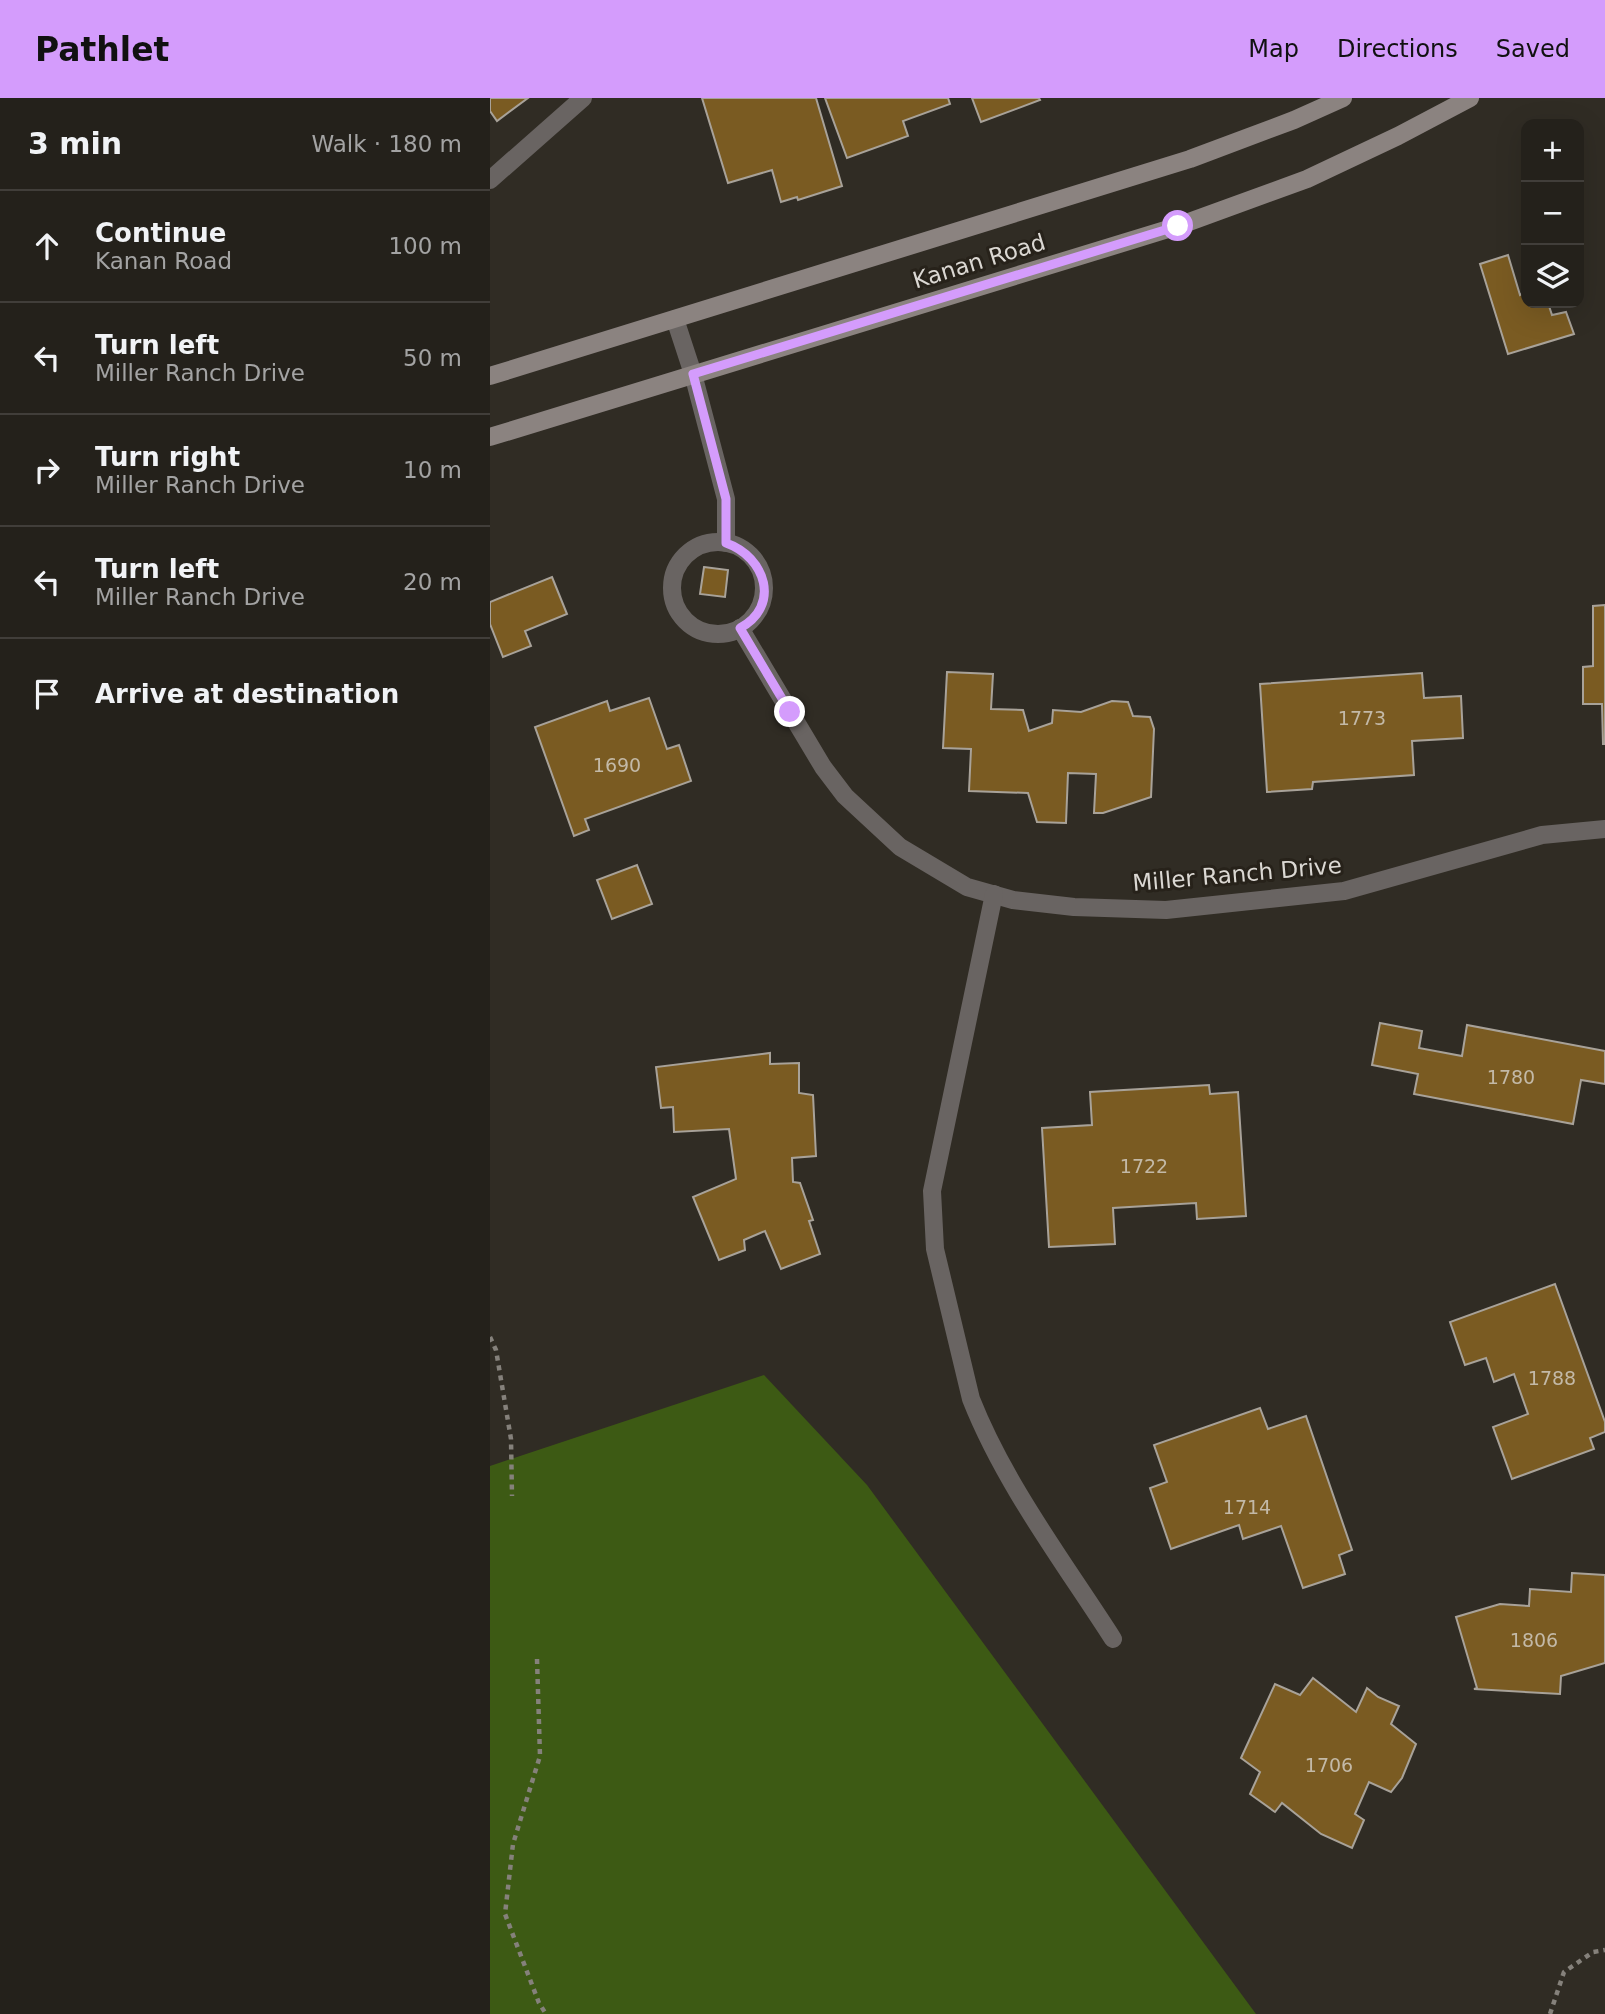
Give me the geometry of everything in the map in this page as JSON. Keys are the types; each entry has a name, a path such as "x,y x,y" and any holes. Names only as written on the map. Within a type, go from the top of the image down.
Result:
{"main road":[{"name":"Kanan Road","path":"490,376 1190,159 1294,120 1343,98"},
{"name":"Kanan Road","path":"490,436 1178,226 1307,179 1470,98"}],"street":[{"path":"490,180 583,98"},
{"path":"675,319 693,374 726,499 726,543"},
{"path":"711,543 726,543 741,548 761,570 763,600 757,614 740,628 717,634 702,632 689,624 679,612 673,599 672,584 676,569 685,556 697,548 711,543"},
{"name":"Miller Ranch Drive","path":"740,628 823,767 845,796 900,847 967,887 1013,900 1074,908 1166,910 1344,891 1542,835 1605,829"},
{"path":"994,894 932,1191 935,1249 971,1399 980,1422 1023,1501 1113,1639"}],"path":[{"path":"490,1337 496,1350 511,1439 512,1496"},
{"path":"537,1659 540,1756 513,1844 505,1914 539,2003 546,2014"},
{"path":"1549,2014 1564,1972 1593,1952 1605,1950"}],"green space":[{"path":"764,1375 867,1485 1256,2014 490,2014 490,1466"}],"building":[{"path":"490,98 528,98 497,121 490,111"},
{"path":"702,98 816,98 842,186 798,200 797,197 781,202 772,170 728,183"},
{"path":"825,98 948,98 950,104 903,121 908,136 847,158"},
{"path":"972,98 1039,98 1040,100 981,122"},
{"path":"1508,255 1521,294 1521,308 1550,308 1552,315 1566,312 1574,334 1508,354 1480,264"},
{"path":"704,567 728,570 725,597 700,594"},
{"path":"552,577 567,614 525,631 531,646 503,657 490,624 490,602"},
{"path":"1605,605 1603,744 1602,704 1583,704 1583,667 1593,666 1593,606"},
{"path":"947,672 993,674 991,709 1023,710 1029,731 1052,723 1053,710 1081,712 1112,701 1128,702 1133,716 1150,717 1154,729 1151,797 1103,813 1094,813 1096,774 1068,773 1066,823 1037,822 1028,793 969,791 971,749 943,748"},
{"path":"1422,673 1424,698 1461,696 1463,738 1412,741 1414,775 1313,782 1312,789 1267,792 1260,684"},
{"path":"649,698 667,749 679,745 691,781 585,819 589,830 574,836 535,727 607,701 610,711"},
{"path":"637,865 652,904 612,919 597,880"},
{"path":"1380,1023 1422,1031 1419,1048 1462,1056 1467,1025 1605,1051 1605,1084 1581,1080 1573,1124 1414,1094 1418,1074 1372,1065"},
{"path":"770,1053 770,1064 799,1063 799,1093 813,1095 816,1156 792,1158 793,1182 800,1183 813,1220 809,1221 820,1254 781,1269 765,1231 744,1240 745,1250 719,1260 693,1197 736,1179 729,1129 674,1132 673,1107 661,1108 656,1067"},
{"path":"1209,1085 1210,1094 1238,1092 1246,1216 1197,1219 1196,1203 1113,1208 1115,1244 1049,1247 1042,1128 1092,1125 1090,1092"},
{"path":"1555,1284 1605,1422 1605,1432 1590,1438 1594,1449 1512,1479 1493,1427 1528,1414 1514,1374 1494,1382 1486,1358 1465,1365 1450,1322"},
{"path":"1260,1408 1268,1429 1306,1416 1352,1550 1339,1555 1345,1574 1303,1588 1281,1526 1243,1539 1239,1525 1171,1549 1150,1488 1167,1482 1154,1445"},
{"path":"1572,1573 1605,1575 1605,1663 1561,1676 1560,1694 1474,1689 1477,1688 1456,1617 1500,1604 1529,1606 1530,1589 1571,1592"},
{"path":"1313,1678 1356,1712 1367,1688 1378,1697 1399,1706 1391,1724 1416,1744 1402,1778 1391,1792 1369,1782 1355,1814 1364,1820 1352,1848 1321,1834 1282,1803 1275,1812 1250,1794 1260,1772 1241,1758 1275,1684 1300,1695"}],"route":[{"path":"790,712 740,628 757,614 763,600 764,585 761,570 752,558 741,548 726,543 726,499 693,374 1178,226"}]}
